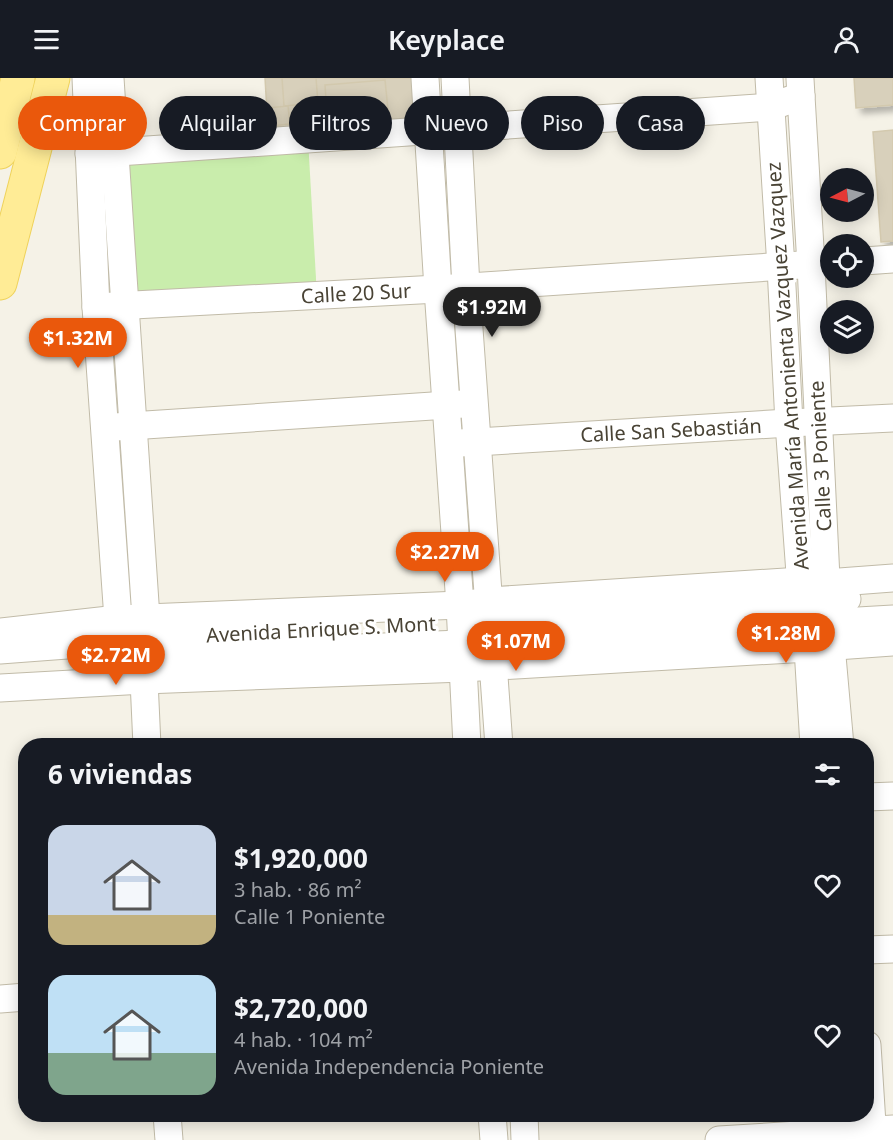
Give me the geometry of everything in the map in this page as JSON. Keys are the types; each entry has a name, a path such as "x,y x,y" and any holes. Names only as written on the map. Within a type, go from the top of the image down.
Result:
{"main road":[{"path":"0,152 5,108 18,78"},
{"path":"49,96 53,78"},
{"path":"0,283 35,150"}],"street":[{"path":"86,78 102,154 126,306 146,648 147,738"},
{"path":"110,78 102,154 96,308 118,639"},
{"path":"425,78 426,96"},
{"path":"455,78 456,96"},
{"name":"Avenida María Antonienta Vazquez Vazquez","path":"769,78 782,267 789,423 816,613"},
{"path":"509,125 770,107 800,87"},
{"name":"Calle 3 Poniente","path":"800,87 820,256"},
{"path":"102,154 404,133"},
{"path":"429,150 467,738"},
{"path":"459,150 466,287 498,738"},
{"path":"874,260 893,259"},
{"name":"Calle 20 Sur","path":"96,308 820,264"},
{"name":"Calle 3 Poniente","path":"816,613 821,288"},
{"path":"105,428 474,403"},
{"name":"Calle San Sebastián","path":"448,443 893,418"},
{"path":"816,613 893,578"},
{"path":"491,632 816,613 893,596"},
{"path":"816,613 893,642"},
{"path":"814,738 816,613"},
{"path":"816,613 839,738"},
{"path":"0,688 146,648 461,635 816,613 893,619"},
{"path":"0,632 118,639 146,648"},
{"name":"Avenida Enrique S. Mont","path":"146,648 326,650 491,632"},
{"path":"0,650 118,639 146,648"},
{"path":"0,668 118,639"},
{"path":"874,797 893,796"},
{"path":"874,950 893,949"},
{"path":"0,999 18,998"},
{"path":"719,1140 838,1129 880,1133 874,1092"},
{"path":"168,1122 169,1140"},
{"path":"493,1122 494,1140"},
{"path":"524,1122 525,1140"}],"green space":[{"path":"289,140 289,150 309,150 317,296 126,306 115,153 159,150 277,150 277,141"}],"building":[{"path":"265,78 414,78 415,96 404,96 404,121 392,121 392,96 289,96 289,128 277,128 277,96 266,96"},
{"path":"282,78 316,78 317,96 289,96 289,106 284,106"},
{"path":"854,78 893,78 893,105 856,108"},
{"path":"385,80 387,96 326,96 325,85"},
{"path":"288,106 289,124 277,125 277,107"},
{"path":"893,130 893,241 881,242 873,132"}]}
